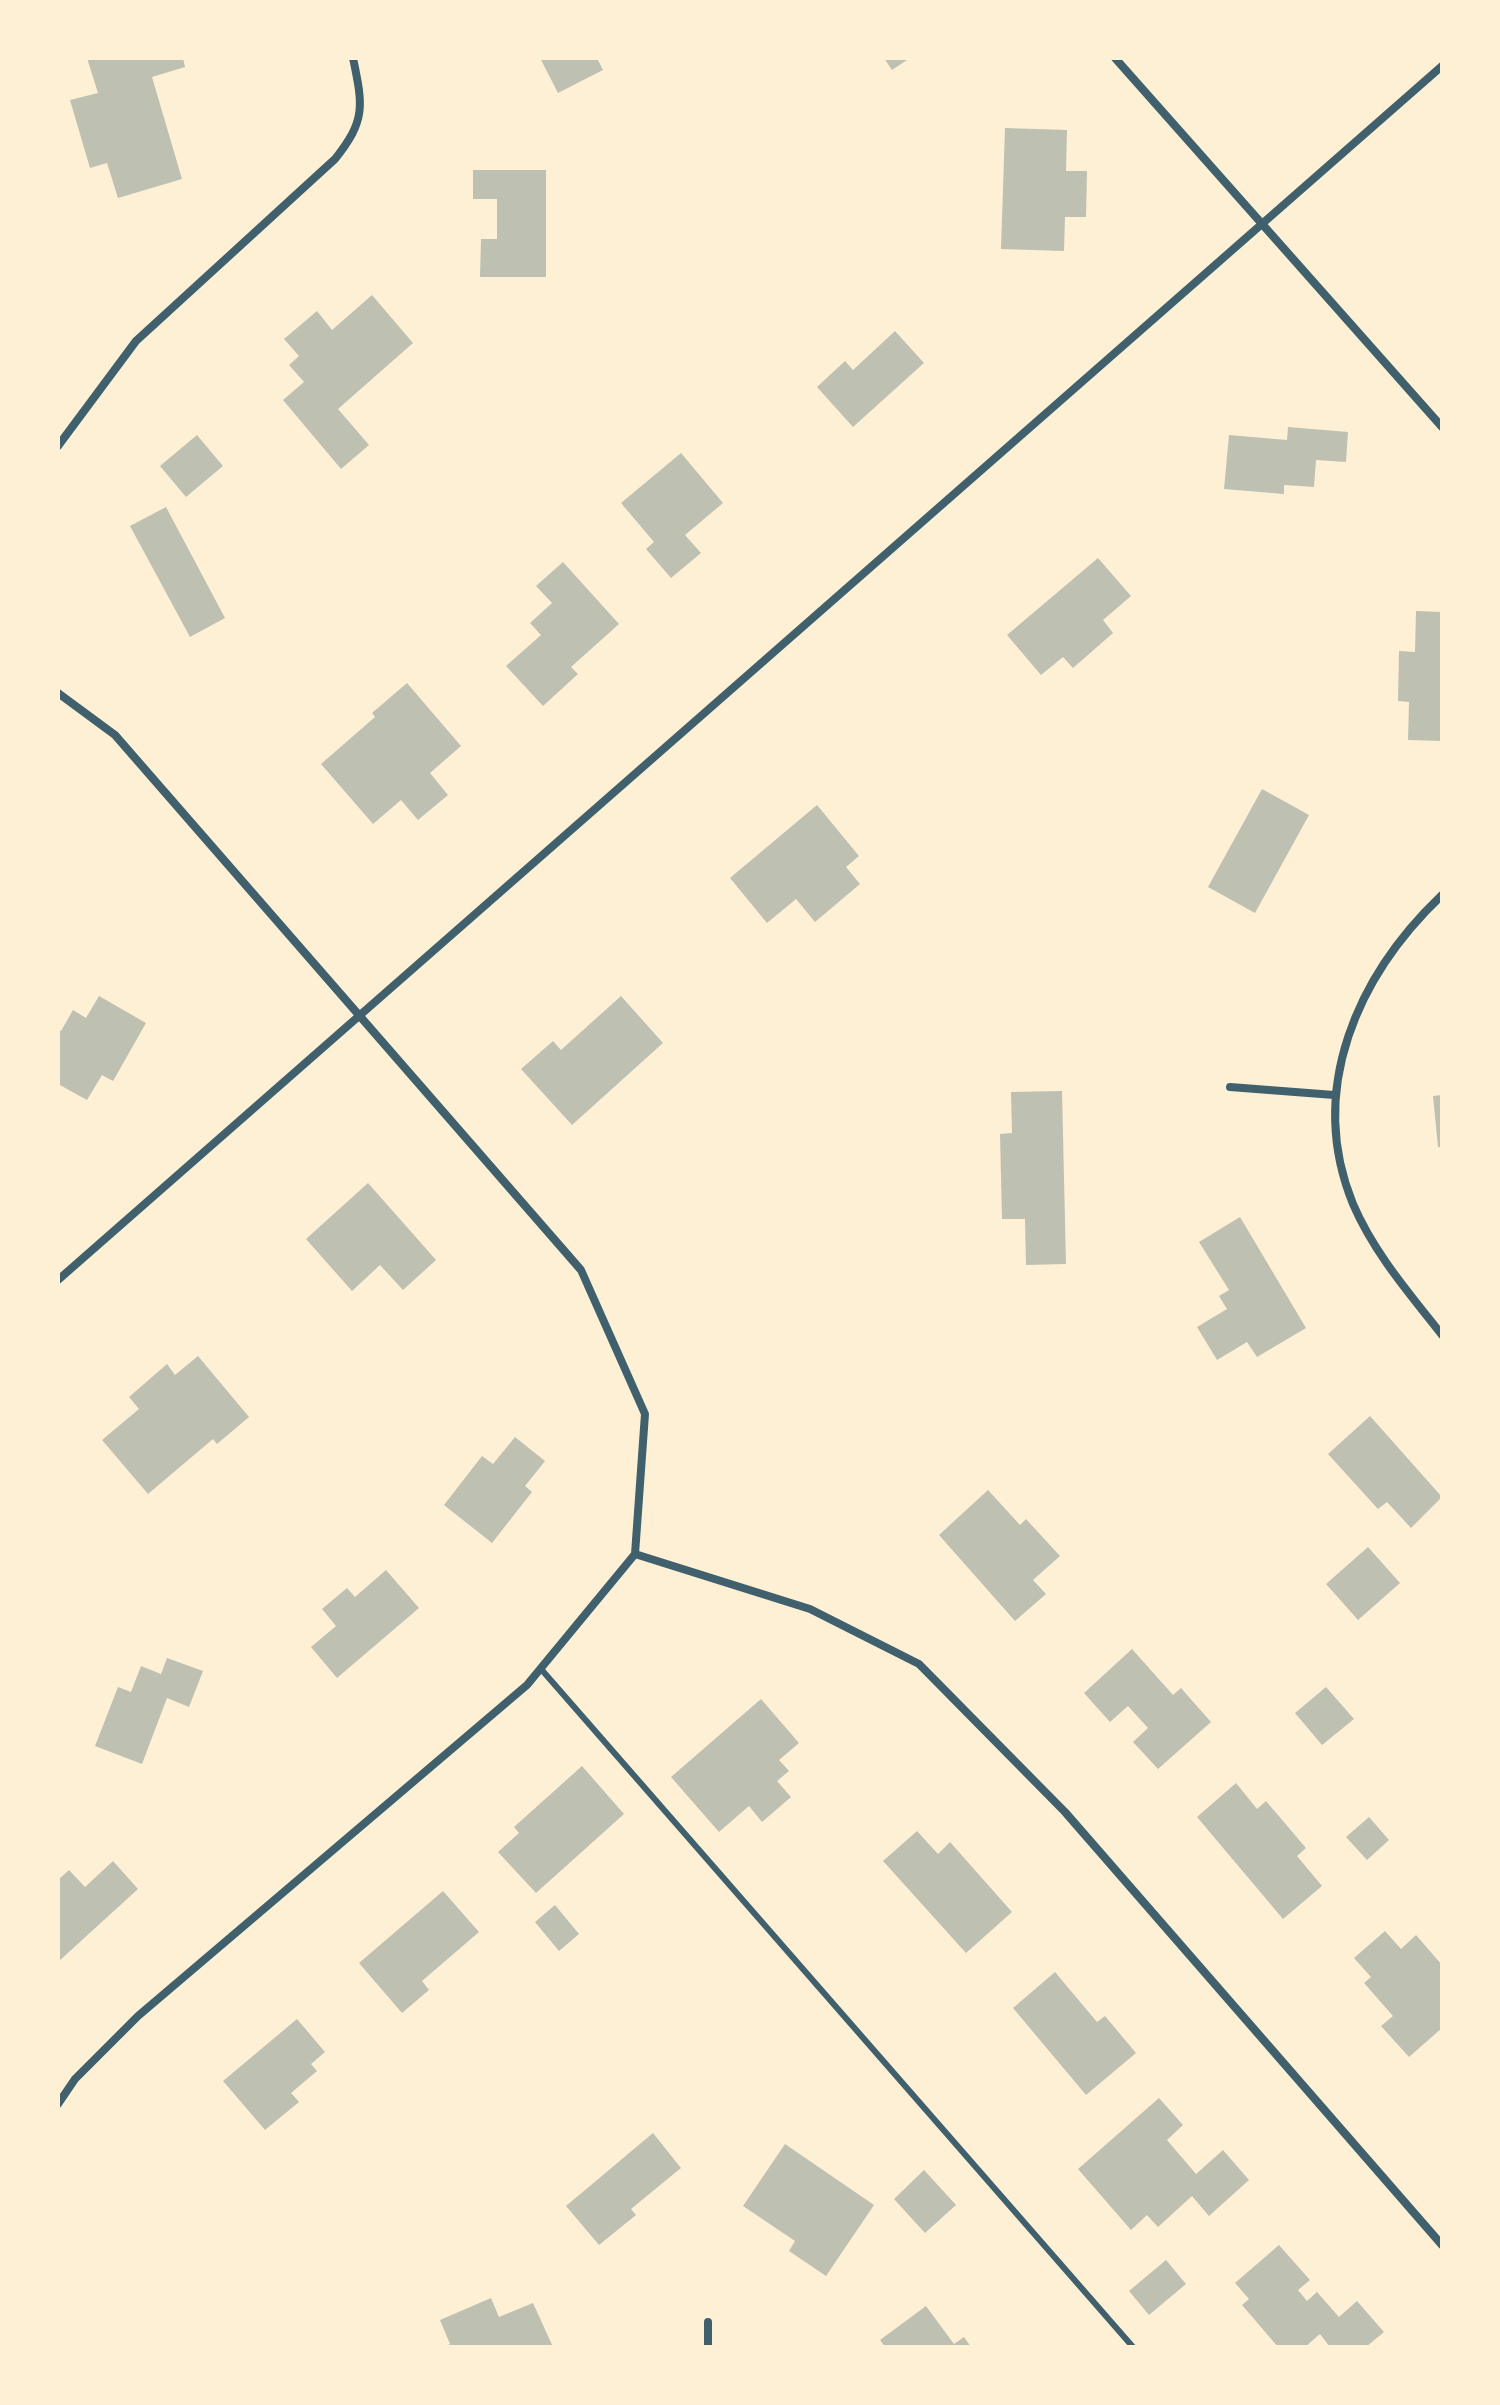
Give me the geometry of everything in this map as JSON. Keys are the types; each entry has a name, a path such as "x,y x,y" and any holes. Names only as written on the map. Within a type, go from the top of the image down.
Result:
{"street":[{"path":"58,446 136,341 335,159 358,130 360,93 353,58"},
{"path":"1115,58 1442,427"},
{"path":"58,1280 1442,66"},
{"path":"58,693 115,735 581,1270 645,1414 635,1554 541,1669 527,1685 138,2016 75,2079 58,2104"},
{"path":"1442,895 1365,991 1344,1046 1334,1095 1339,1146 1353,1202 1385,1264 1442,1335"},
{"path":"1230,1087 1334,1095"},
{"path":"635,1554 810,1609 919,1664 1065,1812 1442,2245"},
{"path":"708,2322 708,2347"}],"lane":[{"path":"541,1669 1133,2347"}],"building":[{"path":"87,58 183,58 185,67 152,77 182,179 118,198 107,163 90,168 70,100 98,93"},
{"path":"540,58 597,58 603,70 558,93"},
{"path":"884,58 910,58 892,70"},
{"path":"1005,128 1067,130 1066,171 1087,171 1086,217 1065,217 1064,251 1001,249"},
{"path":"473,170 546,170 546,277 480,277 481,239 497,239 497,199 473,199"},
{"path":"372,295 413,343 338,409 369,445 341,469 283,400 304,382 289,365 299,356 284,339 317,311 332,330"},
{"path":"895,331 924,363 853,427 817,387 845,361 853,370"},
{"path":"1288,427 1348,432 1346,462 1316,460 1314,487 1284,485 1284,494 1224,489 1229,435 1287,440"},
{"path":"197,435 223,466 186,497 160,466"},
{"path":"681,453 723,503 685,535 701,553 671,578 646,549 654,542 621,503"},
{"path":"166,507 225,618 190,637 130,526"},
{"path":"1098,558 1131,596 1103,620 1113,633 1073,668 1063,657 1041,675 1007,635"},
{"path":"563,562 619,624 571,667 578,674 543,706 506,666 541,635 530,623 552,603 536,586"},
{"path":"1416,611 1442,612 1442,741 1408,740 1409,702 1398,701 1399,651 1415,652"},
{"path":"407,683 461,746 430,773 448,795 418,820 401,800 373,824 321,764 375,717 372,713"},
{"path":"1262,789 1309,815 1255,913 1208,887"},
{"path":"817,805 859,856 846,867 860,884 815,922 796,899 767,923 730,878"},
{"path":"99,996 146,1023 113,1081 102,1075 87,1100 58,1084 58,1029 61,1031 73,1010 86,1018"},
{"path":"621,996 663,1043 572,1125 521,1069 553,1041 561,1050"},
{"path":"1062,1091 1066,1264 1026,1265 1025,1219 1002,1219 1000,1134 1012,1133 1011,1092"},
{"path":"1442,1095 1442,1147 1438,1147 1433,1096"},
{"path":"368,1183 436,1260 403,1290 380,1265 352,1291 306,1239"},
{"path":"1240,1217 1306,1328 1257,1357 1247,1342 1217,1360 1197,1327 1227,1309 1219,1296 1229,1290 1199,1242"},
{"path":"198,1356 249,1417 217,1444 213,1439 148,1494 102,1440 139,1409 129,1397 167,1364 175,1375"},
{"path":"1370,1416 1442,1497 1411,1528 1387,1502 1378,1509 1328,1454"},
{"path":"515,1437 545,1461 525,1486 532,1492 492,1543 444,1505 482,1456 493,1464"},
{"path":"988,1490 1020,1525 1026,1519 1060,1556 1033,1580 1046,1594 1015,1621 939,1535"},
{"path":"1368,1547 1400,1583 1358,1620 1326,1584"},
{"path":"386,1570 419,1608 337,1678 311,1647 336,1626 322,1609 347,1588 355,1597"},
{"path":"1132,1649 1173,1695 1181,1688 1211,1722 1158,1769 1133,1742 1148,1728 1128,1706 1110,1722 1084,1693"},
{"path":"167,1658 203,1671 189,1707 167,1698 142,1764 95,1746 118,1687 131,1692 141,1666 161,1674"},
{"path":"1326,1687 1354,1719 1322,1745 1295,1713"},
{"path":"761,1699 799,1743 779,1760 789,1771 777,1781 791,1797 762,1822 749,1806 719,1832 671,1777"},
{"path":"582,1766 624,1814 536,1893 498,1852 519,1833 514,1827"},
{"path":"1236,1783 1257,1809 1266,1801 1306,1848 1297,1856 1322,1886 1283,1919 1197,1817"},
{"path":"1369,1817 1389,1840 1367,1860 1346,1837"},
{"path":"917,1831 938,1854 950,1842 1012,1912 966,1953 883,1861"},
{"path":"113,1861 138,1889 58,1962 58,1880 69,1870 85,1887"},
{"path":"443,1891 479,1932 422,1981 429,1990 402,2013 359,1963"},
{"path":"555,1905 579,1934 559,1951 535,1922"},
{"path":"1385,1931 1401,1949 1416,1935 1442,1965 1442,2028 1409,2057 1381,2026 1393,2016 1364,1983 1371,1977 1354,1958"},
{"path":"1055,1972 1097,2022 1105,2016 1136,2053 1086,2095 1013,2008"},
{"path":"297,2019 325,2052 311,2064 317,2071 291,2093 299,2102 265,2130 223,2081"},
{"path":"1159,2098 1183,2125 1167,2140 1196,2174 1223,2150 1249,2180 1209,2216 1192,2196 1158,2227 1147,2215 1131,2230 1078,2169"},
{"path":"653,2133 681,2168 631,2209 636,2215 599,2245 566,2206"},
{"path":"785,2144 874,2205 826,2276 789,2251 795,2241 743,2206"},
{"path":"924,2170 956,2205 925,2233 894,2199"},
{"path":"1279,2245 1310,2280 1298,2290 1307,2301 1317,2292 1339,2317 1357,2301 1384,2332 1366,2347 1330,2347 1320,2334 1305,2347 1278,2347 1242,2305 1249,2299 1235,2283"},
{"path":"1166,2260 1186,2284 1149,2315 1129,2291"},
{"path":"491,2298 499,2317 533,2303 553,2347 444,2347 450,2344 440,2320"},
{"path":"926,2306 954,2344 964,2337 971,2347 885,2347 880,2340"}]}
